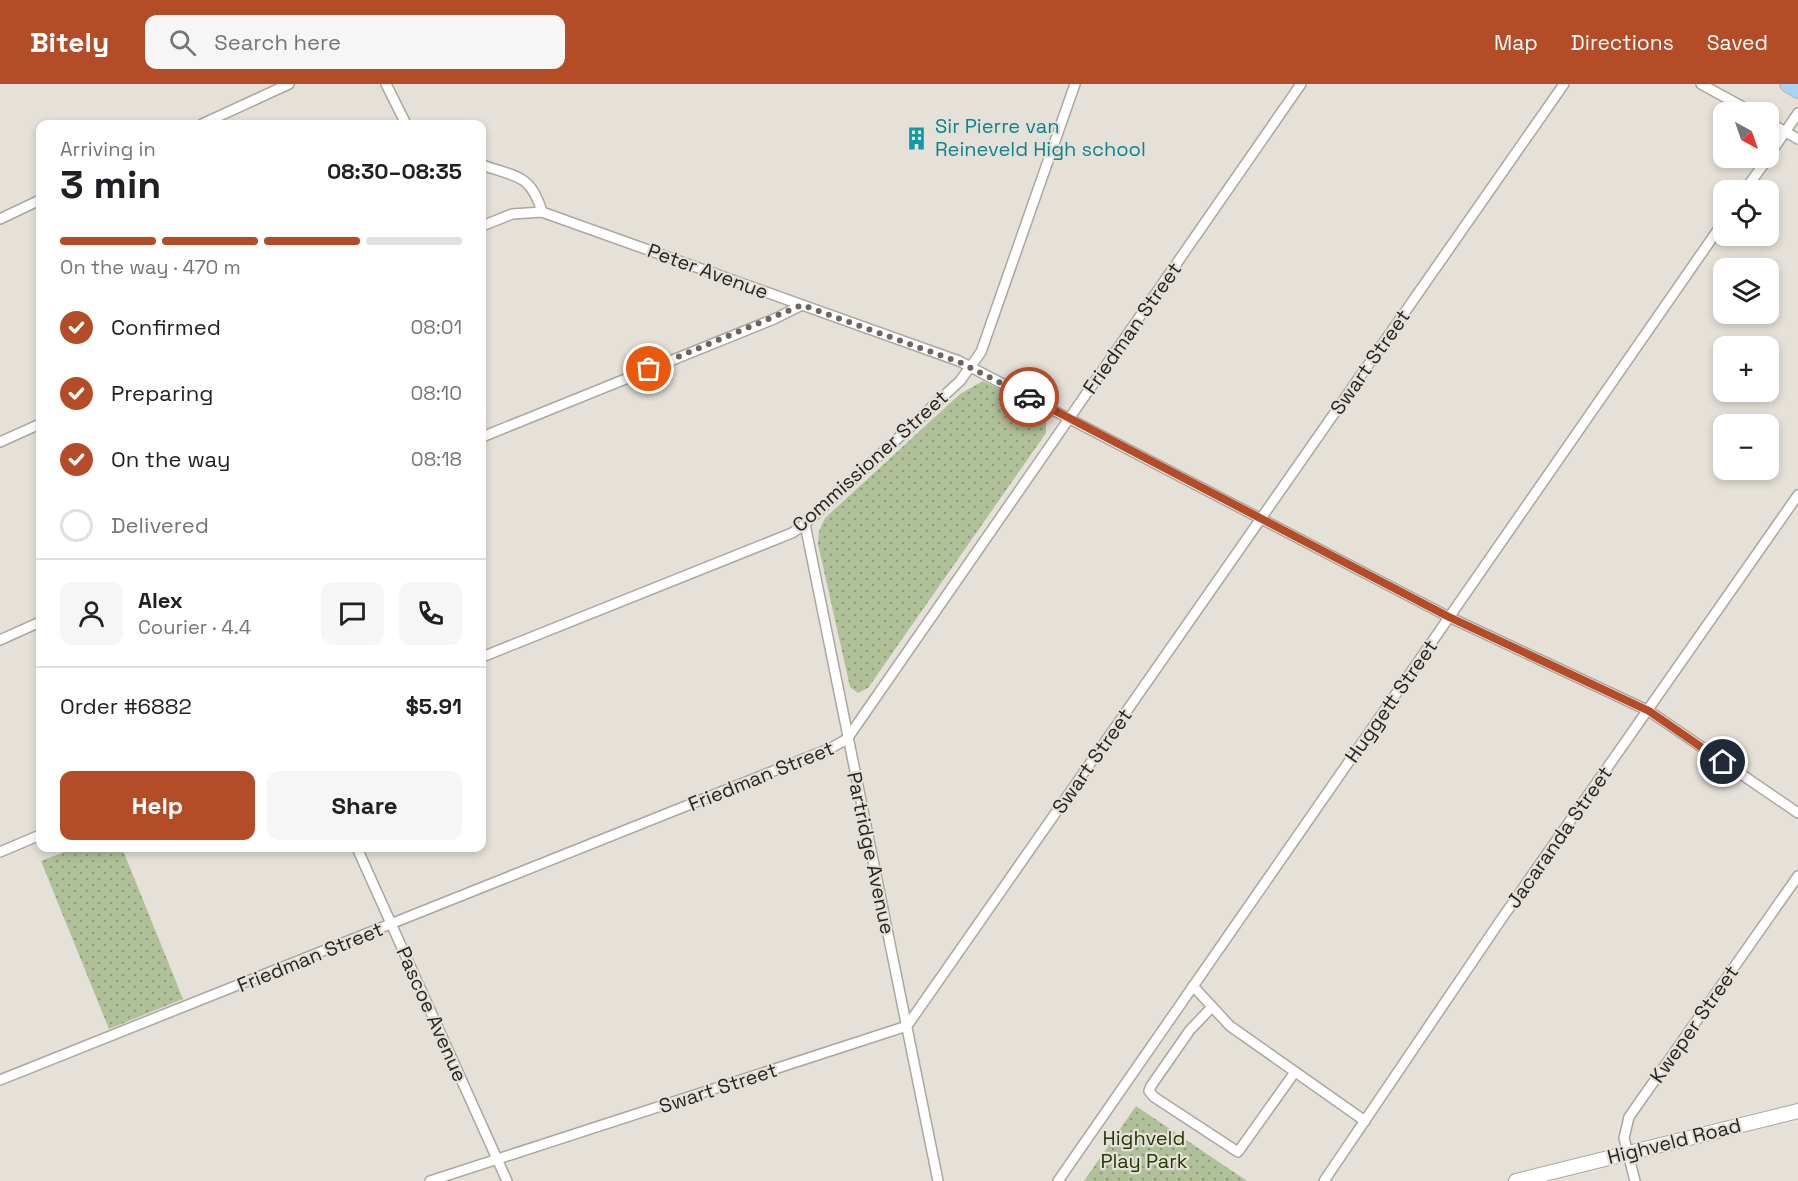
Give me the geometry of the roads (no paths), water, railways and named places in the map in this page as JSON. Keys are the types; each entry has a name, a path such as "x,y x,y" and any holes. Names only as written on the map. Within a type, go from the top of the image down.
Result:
{"main road":[{"path":"1788,84 1798,90"}],"street":[{"path":"211,120 289,84"},
{"path":"387,84 404,120"},
{"name":"Commissioner Street","path":"486,655 784,537 805,525 972,368 987,337 1075,84"},
{"name":"Friedman Street","path":"0,1080 831,748 847,739 1301,84"},
{"name":"Swart Street","path":"430,1181 907,1026 1564,84"},
{"path":"1701,84 1734,102"},
{"path":"1779,142 1798,113"},
{"path":"1779,128 1798,139"},
{"path":"486,166 525,181 536,190 542,212 512,214 486,224"},
{"path":"0,219 36,202"},
{"name":"Peter Avenue","path":"542,212 972,368 1449,617 1649,711 1798,813"},
{"name":"Huggett Street","path":"1058,1181 1713,237"},
{"path":"486,434 774,319 802,305"},
{"path":"0,442 36,426"},
{"name":"Jacaranda Street","path":"1324,1181 1498,924 1798,495"},
{"name":"Partridge Avenue","path":"805,525 938,1181"},
{"path":"0,640 36,624"},
{"path":"0,852 36,837"},
{"name":"Pascoe Avenue","path":"359,852 507,1181"},
{"name":"Kweper Street","path":"1635,1181 1624,1131 1629,1116 1798,876"},
{"path":"1193,986 1230,1026 1365,1121"},
{"path":"1212,1007 1187,1034 1151,1086 1151,1095 1238,1152 1295,1072"},
{"name":"Highveld Road","path":"1516,1181 1798,1111"}],"place":[{"name":"Sir Pierre van Reineveld High school","path":"917,138"}],"park label":[{"name":"Highveld Play Park","path":"1144,1150"}]}
